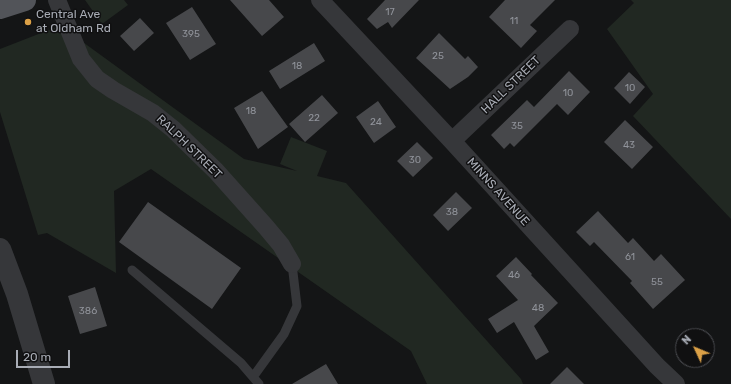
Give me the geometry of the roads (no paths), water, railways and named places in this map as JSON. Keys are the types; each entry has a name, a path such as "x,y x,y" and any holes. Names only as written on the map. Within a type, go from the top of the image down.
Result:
{"main road":[{"path":"0,8 25,0"}],"street":[{"name":"RALPH STREET","path":"57,0 81,59 98,79 113,90 153,113 173,129 216,171 266,227 281,246 292,264"},
{"name":"MINNS AVENUE","path":"320,0 452,141 652,360 676,384"},
{"name":"HALL STREET","path":"452,141 570,29"},
{"path":"0,249 17,294 44,384"}],"lane":[{"path":"253,377 284,334 297,306 292,264"},
{"path":"132,270 241,363 259,384"}],"place":[{"name":"Central Ave at Oldham Rd","path":"28,22"}]}
